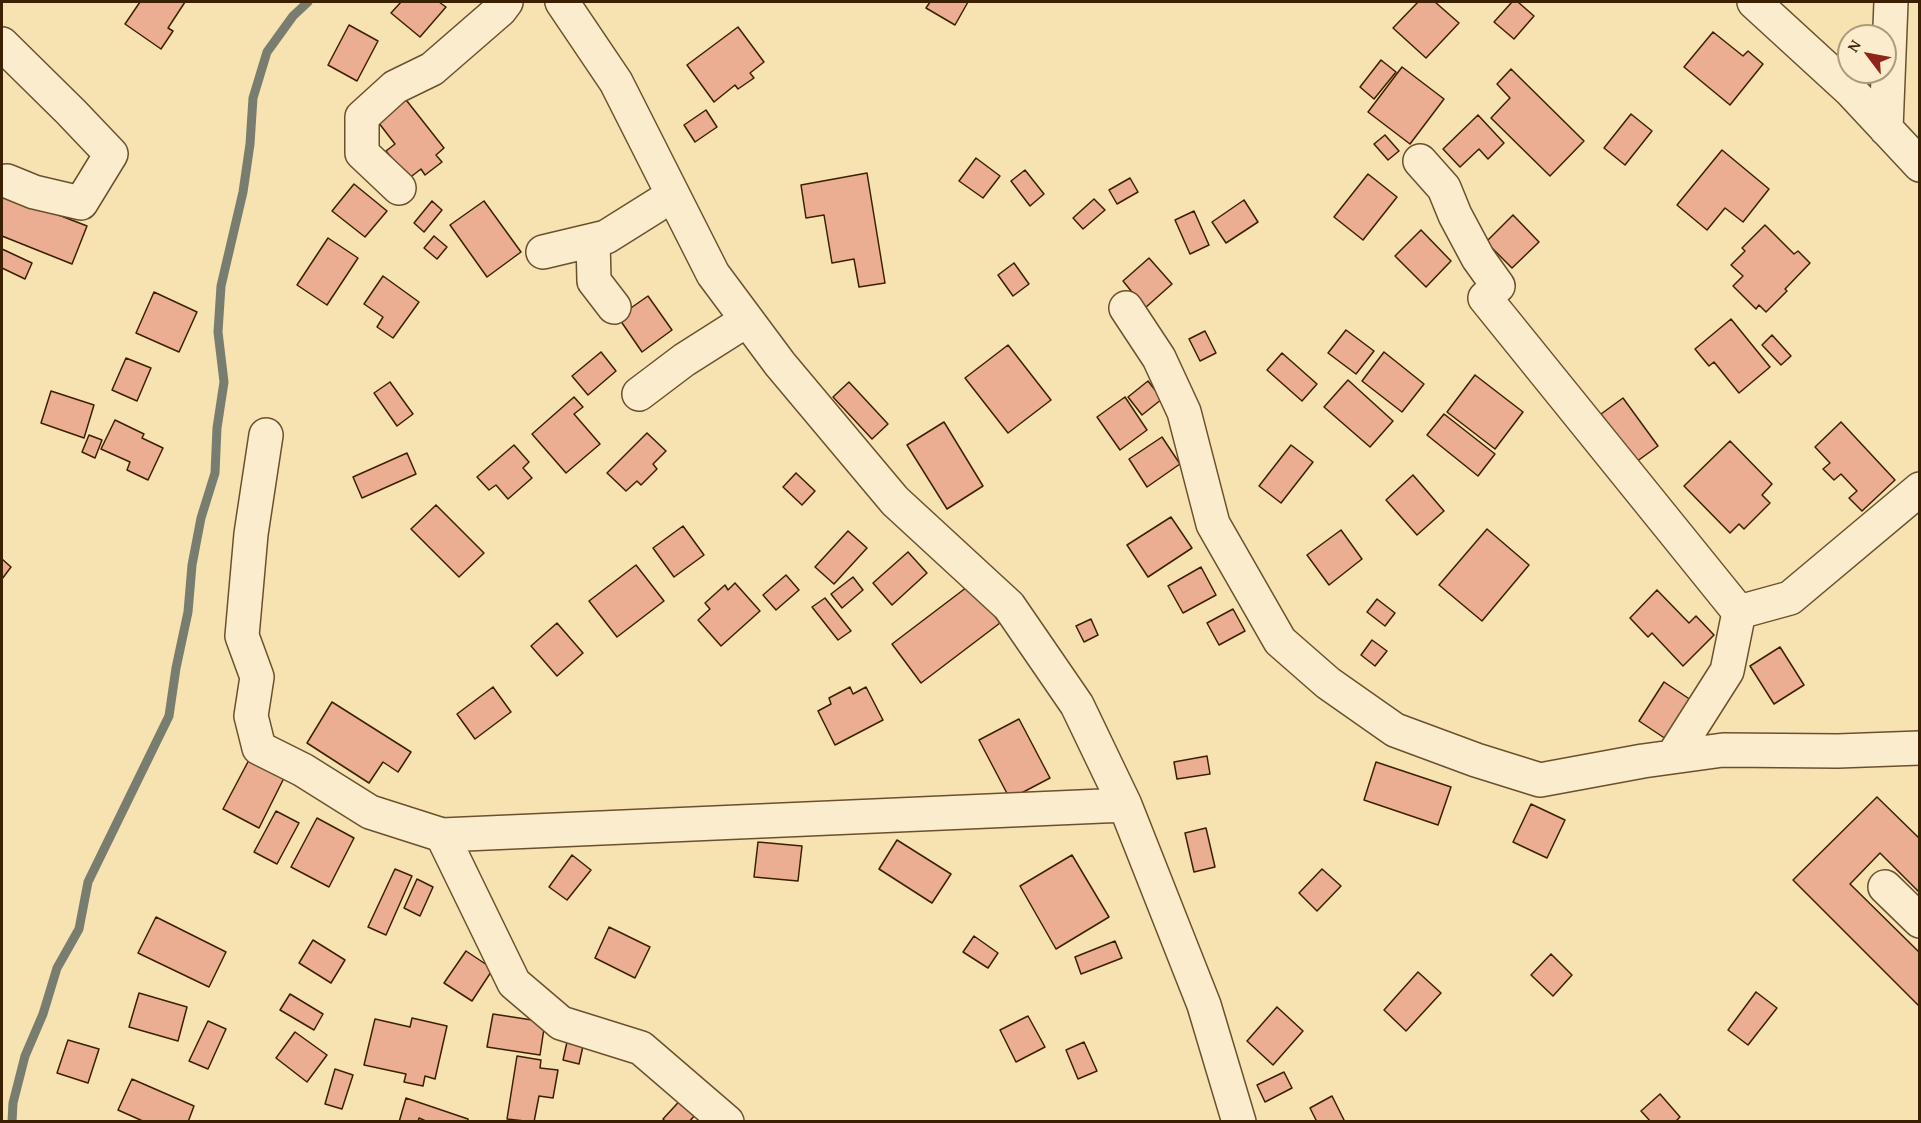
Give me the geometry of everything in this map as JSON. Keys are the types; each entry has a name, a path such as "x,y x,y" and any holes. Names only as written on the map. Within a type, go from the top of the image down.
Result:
{"street":[{"path":"399,188 362,153 362,117 395,87 432,69 500,10 506,2"},
{"path":"562,2 616,82 713,274 780,364 895,501 1009,606 1077,705 1125,805 1203,1005 1230,1116"},
{"path":"1754,2 1850,90 1920,165"},
{"path":"1886,129 1891,2"},
{"path":"2,44 71,111 111,154 81,203 34,192 7,181"},
{"path":"1420,161 1444,188 1478,258 1498,286 1485,298 1739,612"},
{"path":"543,252 606,237 673,195"},
{"path":"593,240 594,281 615,307"},
{"path":"1126,308 1159,358 1184,412 1213,524 1280,641 1328,683 1395,730 1476,760 1540,780 1672,756 1723,750 1838,751 1920,748"},
{"path":"639,394 684,360 747,320"},
{"path":"266,435 251,534 242,636 257,677 251,716 259,748 303,770 370,812 442,835 1125,805"},
{"path":"1739,612 1790,598 1920,489"},
{"path":"1672,756 1727,671 1739,612"},
{"path":"442,835 514,983 561,1023 641,1048 727,1122"},
{"path":"1885,887 1920,921"}],"building":[{"path":"140,2 185,2 168,28 173,31 161,49 125,24"},
{"path":"401,2 439,2 446,7 420,37 391,13"},
{"path":"930,2 968,2 955,25 926,8"},
{"path":"1418,2 1435,2 1459,23 1426,58 1393,28"},
{"path":"1512,2 1518,2 1534,16 1514,39 1494,22"},
{"path":"349,25 378,41 357,81 328,65"},
{"path":"738,27 764,62 750,73 754,78 738,89 735,85 714,102 687,65"},
{"path":"1713,32 1743,56 1748,51 1763,64 1730,105 1684,67"},
{"path":"1381,60 1396,72 1374,99 1360,87"},
{"path":"1402,67 1444,99 1410,144 1368,112"},
{"path":"1511,69 1584,141 1550,176 1491,118 1510,98 1497,84"},
{"path":"403,96 444,148 436,155 442,162 425,175 421,169 408,179 386,151 395,144 375,118"},
{"path":"706,110 717,127 695,142 684,125"},
{"path":"1631,114 1652,131 1625,165 1604,148"},
{"path":"1478,115 1504,143 1488,159 1479,149 1460,167 1443,149"},
{"path":"1385,135 1399,151 1388,160 1374,144"},
{"path":"1722,150 1769,189 1743,222 1725,208 1707,230 1677,205"},
{"path":"976,158 1000,176 983,198 959,181"},
{"path":"1025,170 1044,194 1030,206 1011,181"},
{"path":"867,173 885,283 859,287 854,259 832,263 824,215 806,218 801,185"},
{"path":"1368,174 1397,197 1363,240 1334,217"},
{"path":"1130,178 1138,192 1117,204 1109,190"},
{"path":"354,184 387,211 365,237 332,211"},
{"path":"2,193 87,226 72,264 2,236"},
{"path":"1094,199 1105,210 1083,229 1073,218"},
{"path":"1244,200 1258,222 1226,243 1212,222"},
{"path":"432,201 442,210 424,232 414,223"},
{"path":"484,201 521,252 487,277 450,225"},
{"path":"1194,211 1209,245 1190,254 1175,220"},
{"path":"1513,215 1539,242 1512,268 1486,242"},
{"path":"1765,225 1794,254 1798,251 1810,263 1766,312 1759,305 1756,309 1733,286 1743,276 1731,265 1745,251 1742,248"},
{"path":"1421,230 1451,261 1426,287 1395,256"},
{"path":"434,236 447,247 437,259 424,248"},
{"path":"328,238 358,258 327,305 297,285"},
{"path":"2,249 32,263 25,279 2,268"},
{"path":"1149,258 1172,284 1145,308 1123,281"},
{"path":"1014,263 1029,284 1013,296 998,275"},
{"path":"383,276 419,302 393,338 377,327 383,317 364,304"},
{"path":"154,292 197,312 179,352 136,333"},
{"path":"648,296 672,330 642,352 618,317"},
{"path":"1731,319 1770,367 1739,393 1714,362 1709,366 1695,349"},
{"path":"1346,330 1374,351 1356,374 1328,353"},
{"path":"1205,331 1216,353 1200,361 1189,339"},
{"path":"1772,335 1791,356 1781,365 1762,345"},
{"path":"1008,345 1051,400 1008,433 965,378"},
{"path":"601,352 616,371 588,395 572,376"},
{"path":"1384,352 1424,384 1402,412 1362,381"},
{"path":"1282,353 1317,384 1302,401 1267,370"},
{"path":"126,358 151,368 137,401 112,390"},
{"path":"1475,375 1523,412 1495,449 1447,412"},
{"path":"1348,380 1393,421 1370,447 1324,407"},
{"path":"1148,381 1162,399 1142,415 1128,397"},
{"path":"390,382 413,414 397,426 374,393"},
{"path":"849,382 888,424 872,439 833,397"},
{"path":"51,391 94,405 84,438 41,423"},
{"path":"574,397 583,407 574,414 600,444 566,473 532,434"},
{"path":"1125,397 1147,430 1120,450 1097,417"},
{"path":"1623,398 1658,446 1636,462 1601,414"},
{"path":"1444,414 1495,454 1478,476 1427,435"},
{"path":"115,420 144,434 142,438 163,448 148,480 127,470 130,462 101,449"},
{"path":"944,422 983,486 947,509 907,445"},
{"path":"1841,422 1895,480 1862,511 1849,498 1857,491 1841,474 1834,480 1823,469 1830,463 1815,447"},
{"path":"647,433 666,451 653,464 657,469 641,485 637,481 626,491 607,473"},
{"path":"89,435 102,440 95,458 82,452"},
{"path":"1162,437 1180,464 1147,487 1129,459"},
{"path":"1730,441 1772,484 1762,495 1770,503 1744,529 1739,524 1730,533 1684,486"},
{"path":"514,445 529,462 523,468 532,478 508,499 496,485 489,490 477,477"},
{"path":"1291,445 1313,462 1281,503 1259,486"},
{"path":"407,453 416,474 362,498 353,477"},
{"path":"796,473 815,491 802,505 783,487"},
{"path":"1413,475 1444,511 1417,535 1386,500"},
{"path":"436,505 484,553 459,577 411,529"},
{"path":"1171,517 1192,548 1148,577 1127,545"},
{"path":"683,526 704,555 674,577 653,548"},
{"path":"1487,529 1529,565 1482,621 1439,585"},
{"path":"1341,530 1362,559 1329,585 1307,555"},
{"path":"848,531 867,548 834,584 815,567"},
{"path":"908,552 927,573 892,605 873,583"},
{"path":"2,559 11,567 2,579"},
{"path":"636,565 664,601 617,637 589,601"},
{"path":"1201,567 1216,595 1183,613 1168,586"},
{"path":"786,575 799,590 776,610 763,595"},
{"path":"853,577 863,590 842,608 831,594"},
{"path":"735,583 760,611 721,646 698,620 710,609 705,603 725,585 728,590"},
{"path":"971,584 1000,623 921,683 892,644"},
{"path":"1657,590 1689,623 1696,616 1714,635 1683,666 1652,633 1648,637 1630,618"},
{"path":"825,598 851,631 838,640 812,607"},
{"path":"1377,599 1395,613 1385,626 1367,612"},
{"path":"1233,609 1245,631 1219,645 1207,623"},
{"path":"1091,619 1098,635 1084,642 1076,626"},
{"path":"557,623 583,653 557,676 531,646"},
{"path":"1372,640 1387,651 1375,666 1361,655"},
{"path":"1780,647 1804,685 1774,704 1750,666"},
{"path":"1664,682 1691,700 1666,739 1639,721"},
{"path":"493,687 511,712 475,739 457,714"},
{"path":"850,687 853,694 866,687 883,720 835,745 818,711 831,704 829,698"},
{"path":"332,702 411,752 398,772 383,762 369,783 307,743"},
{"path":"1019,719 1050,778 1010,799 979,740"},
{"path":"1207,756 1210,774 1177,779 1174,762"},
{"path":"250,758 285,776 259,828 223,809"},
{"path":"1376,762 1451,787 1438,825 1364,800"},
{"path":"1877,797 1920,839 1920,893 1880,853 1850,884 1920,953 1920,1007 1793,880"},
{"path":"1531,804 1565,820 1547,858 1513,842"},
{"path":"276,811 299,823 277,864 254,852"},
{"path":"317,818 354,838 329,887 291,867"},
{"path":"1206,828 1215,867 1194,872 1185,833"},
{"path":"897,840 951,874 932,903 879,869"},
{"path":"758,842 802,846 798,881 754,877"},
{"path":"572,855 591,870 567,900 549,887"},
{"path":"1072,855 1109,917 1056,949 1020,886"},
{"path":"395,869 412,876 386,935 368,927"},
{"path":"1322,869 1341,886 1317,911 1299,893"},
{"path":"417,879 433,887 420,916 404,908"},
{"path":"156,917 226,952 209,987 138,953"},
{"path":"609,927 650,947 635,978 595,958"},
{"path":"974,936 998,953 988,968 963,952"},
{"path":"313,940 345,960 331,983 299,963"},
{"path":"1115,941 1122,958 1081,974 1075,957"},
{"path":"466,951 493,969 472,1001 444,983"},
{"path":"1551,954 1572,975 1553,996 1531,975"},
{"path":"1418,972 1441,993 1406,1031 1384,1010"},
{"path":"1756,992 1777,1008 1748,1045 1728,1030"},
{"path":"139,993 187,1007 178,1041 129,1027"},
{"path":"290,994 323,1014 314,1030 280,1010"},
{"path":"1277,1007 1303,1031 1273,1065 1247,1041"},
{"path":"493,1014 545,1022 540,1055 487,1047"},
{"path":"1028,1016 1045,1047 1016,1062 1000,1030"},
{"path":"412,1018 447,1026 435,1079 425,1076 423,1086 404,1082 406,1074 364,1065 375,1019 410,1027"},
{"path":"208,1021 226,1029 208,1069 189,1061"},
{"path":"295,1032 327,1055 307,1082 276,1058"},
{"path":"569,1033 585,1037 579,1064 563,1060"},
{"path":"68,1040 99,1049 88,1083 57,1073"},
{"path":"1084,1042 1097,1071 1078,1079 1066,1050"},
{"path":"517,1056 541,1060 540,1068 558,1070 553,1098 539,1096 534,1122 507,1119"},
{"path":"335,1069 353,1075 342,1109 325,1104"},
{"path":"1284,1072 1292,1088 1265,1102 1257,1085"},
{"path":"132,1079 194,1106 188,1122 145,1122 118,1110"},
{"path":"686,1094 701,1108 689,1122 666,1122 663,1119"},
{"path":"1660,1094 1680,1117 1675,1122 1651,1122 1641,1111"},
{"path":"1332,1096 1345,1122 1317,1122 1310,1108"},
{"path":"406,1098 468,1119 468,1122 428,1122 419,1118 418,1122 399,1122"}],"waterway":[{"path":"12,1122 13,1103 25,1056 43,1014 57,968 79,929 88,882 169,716 188,612 192,565 201,518 215,473 217,428 224,382 218,332 221,286 243,192 250,144 253,98 267,52 293,16 308,2"}]}
